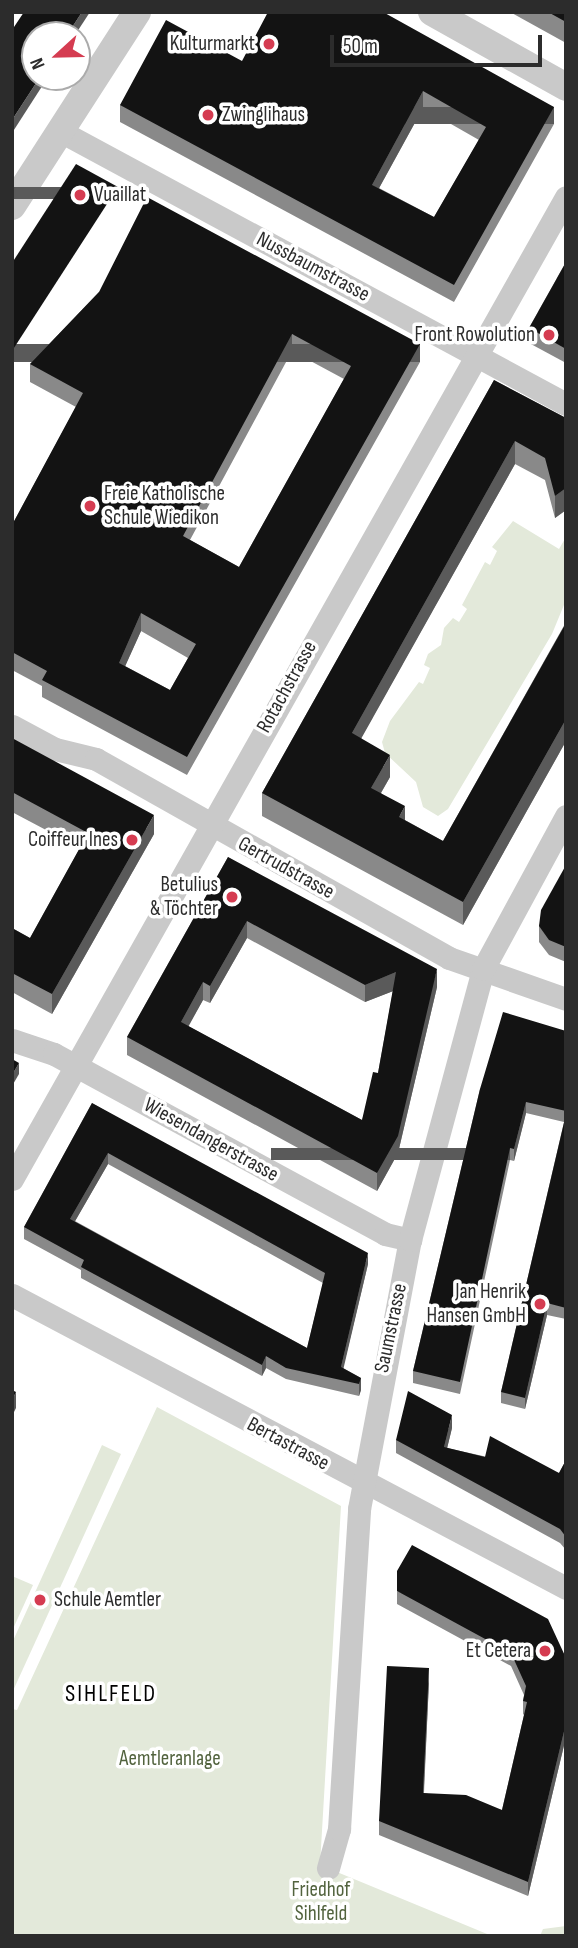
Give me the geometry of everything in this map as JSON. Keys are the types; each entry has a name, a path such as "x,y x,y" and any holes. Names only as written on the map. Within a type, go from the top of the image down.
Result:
{"street":[{"path":"12,206 136,12"},
{"path":"432,12 566,88"},
{"name":"Nussbaumstrasse","path":"60,131 566,404"},
{"name":"Rotachstrasse","path":"12,1179 77,1067 236,776 566,197"},
{"name":"Gertrudstrasse","path":"12,726 55,749 96,759 210,826 449,958 566,999"},
{"name":"Saumstrasse","path":"328,1868 340,1829 363,1484 410,1240 483,969 566,816"},
{"name":"Wiesendangerstrasse","path":"12,1040 77,1067 385,1234 410,1240"},
{"name":"Bertastrasse","path":"12,1295 363,1484 566,1588"}],"green space":[{"path":"513,521 559,549 566,537 566,600 552,634 448,809 438,816 423,807 416,782 385,753 382,742 390,721 419,682 423,684 430,668 424,665 428,654 441,645 444,628 453,618 459,622 467,609 462,605 485,562 490,565 497,551 492,547"},
{"name":"Aemtleranlage","path":"157,1407 341,1506 320,1865 492,1936 12,1936 12,1709 17,1710"},
{"path":"102,1445 121,1454 12,1693 12,1643"},
{"path":"12,1576 33,1585 12,1631"},
{"path":"566,1926 566,1936 540,1936 543,1929"}],"building":[{"path":"24,12 82,12 76,21 21,21 21,91 31,91 12,120 12,30"},
{"path":"268,12 383,12 554,107 454,285 120,105 166,20 242,61","holes":["423,91 486,127 434,217 372,185"]},
{"path":"548,12 566,12 566,22"},
{"path":"76,164 118,187 12,351 12,263"},
{"path":"147,197 420,344 187,757 42,680 47,671 12,652 12,525 83,393 30,364 99,292","holes":["292,334 351,366 239,567 183,536","141,613 196,644 170,690 119,663"]},
{"path":"566,262 566,349 529,328"},
{"path":"494,380 566,418 566,488 555,496 545,458 515,441 352,733 390,755 371,788 405,806 399,817 443,841 566,623 566,719 463,902 262,793"},
{"path":"12,738 154,815 52,994 12,973 12,928 30,938 88,833 12,792"},
{"path":"228,857 437,969 398,1136 377,1173 127,1037","holes":["247,921 365,985 396,972 378,1073 373,1072 362,1120 181,1022 203,982 210,986"]},
{"path":"566,865 566,947 549,940 539,926 541,910"},
{"path":"503,1012 566,1031 566,1111 526,1102 514,1149 510,1148 460,1382 413,1371 480,1089"},
{"path":"12,1059 19,1063 12,1075"},
{"path":"92,1103 368,1253 341,1367 361,1378 359,1384 286,1368 266,1356 262,1365 81,1267 84,1260 24,1227","holes":["108,1153 325,1273 307,1348 70,1219"]},
{"path":"566,1114 566,1308 547,1303 525,1398 501,1392"},
{"path":"408,1391 452,1415 444,1447 485,1457 490,1436 559,1473 566,1460 566,1537 560,1529 396,1440"},
{"path":"412,1545 548,1619 566,1658 566,1723 528,1882 379,1821 387,1666 429,1668 423,1793 466,1795 502,1810 527,1702 523,1701 526,1686 511,1653 397,1591 397,1571"}],"place":[{"name":"Kulturmarkt","path":"269,44"},
{"name":"Zwinglihaus","path":"208,115"},
{"name":"Vuaillat","path":"80,195"},
{"name":"Front Rowolution","path":"549,335"},
{"name":"Freie Katholische Schule Wiedikon","path":"90,506"},
{"name":"Coiffeur Ines","path":"132,840"},
{"name":"Betulius & Töchter","path":"232,897"},
{"name":"Jan Henrik Hansen GmbH","path":"540,1304"},
{"name":"Schule Aemtler","path":"40,1600"},
{"name":"Et Cetera","path":"545,1651"}],"district":[{"name":"SIHLFELD","path":"111,1694"}],"park label":[{"name":"Friedhof Sihlfeld","path":"321,1902"}]}
